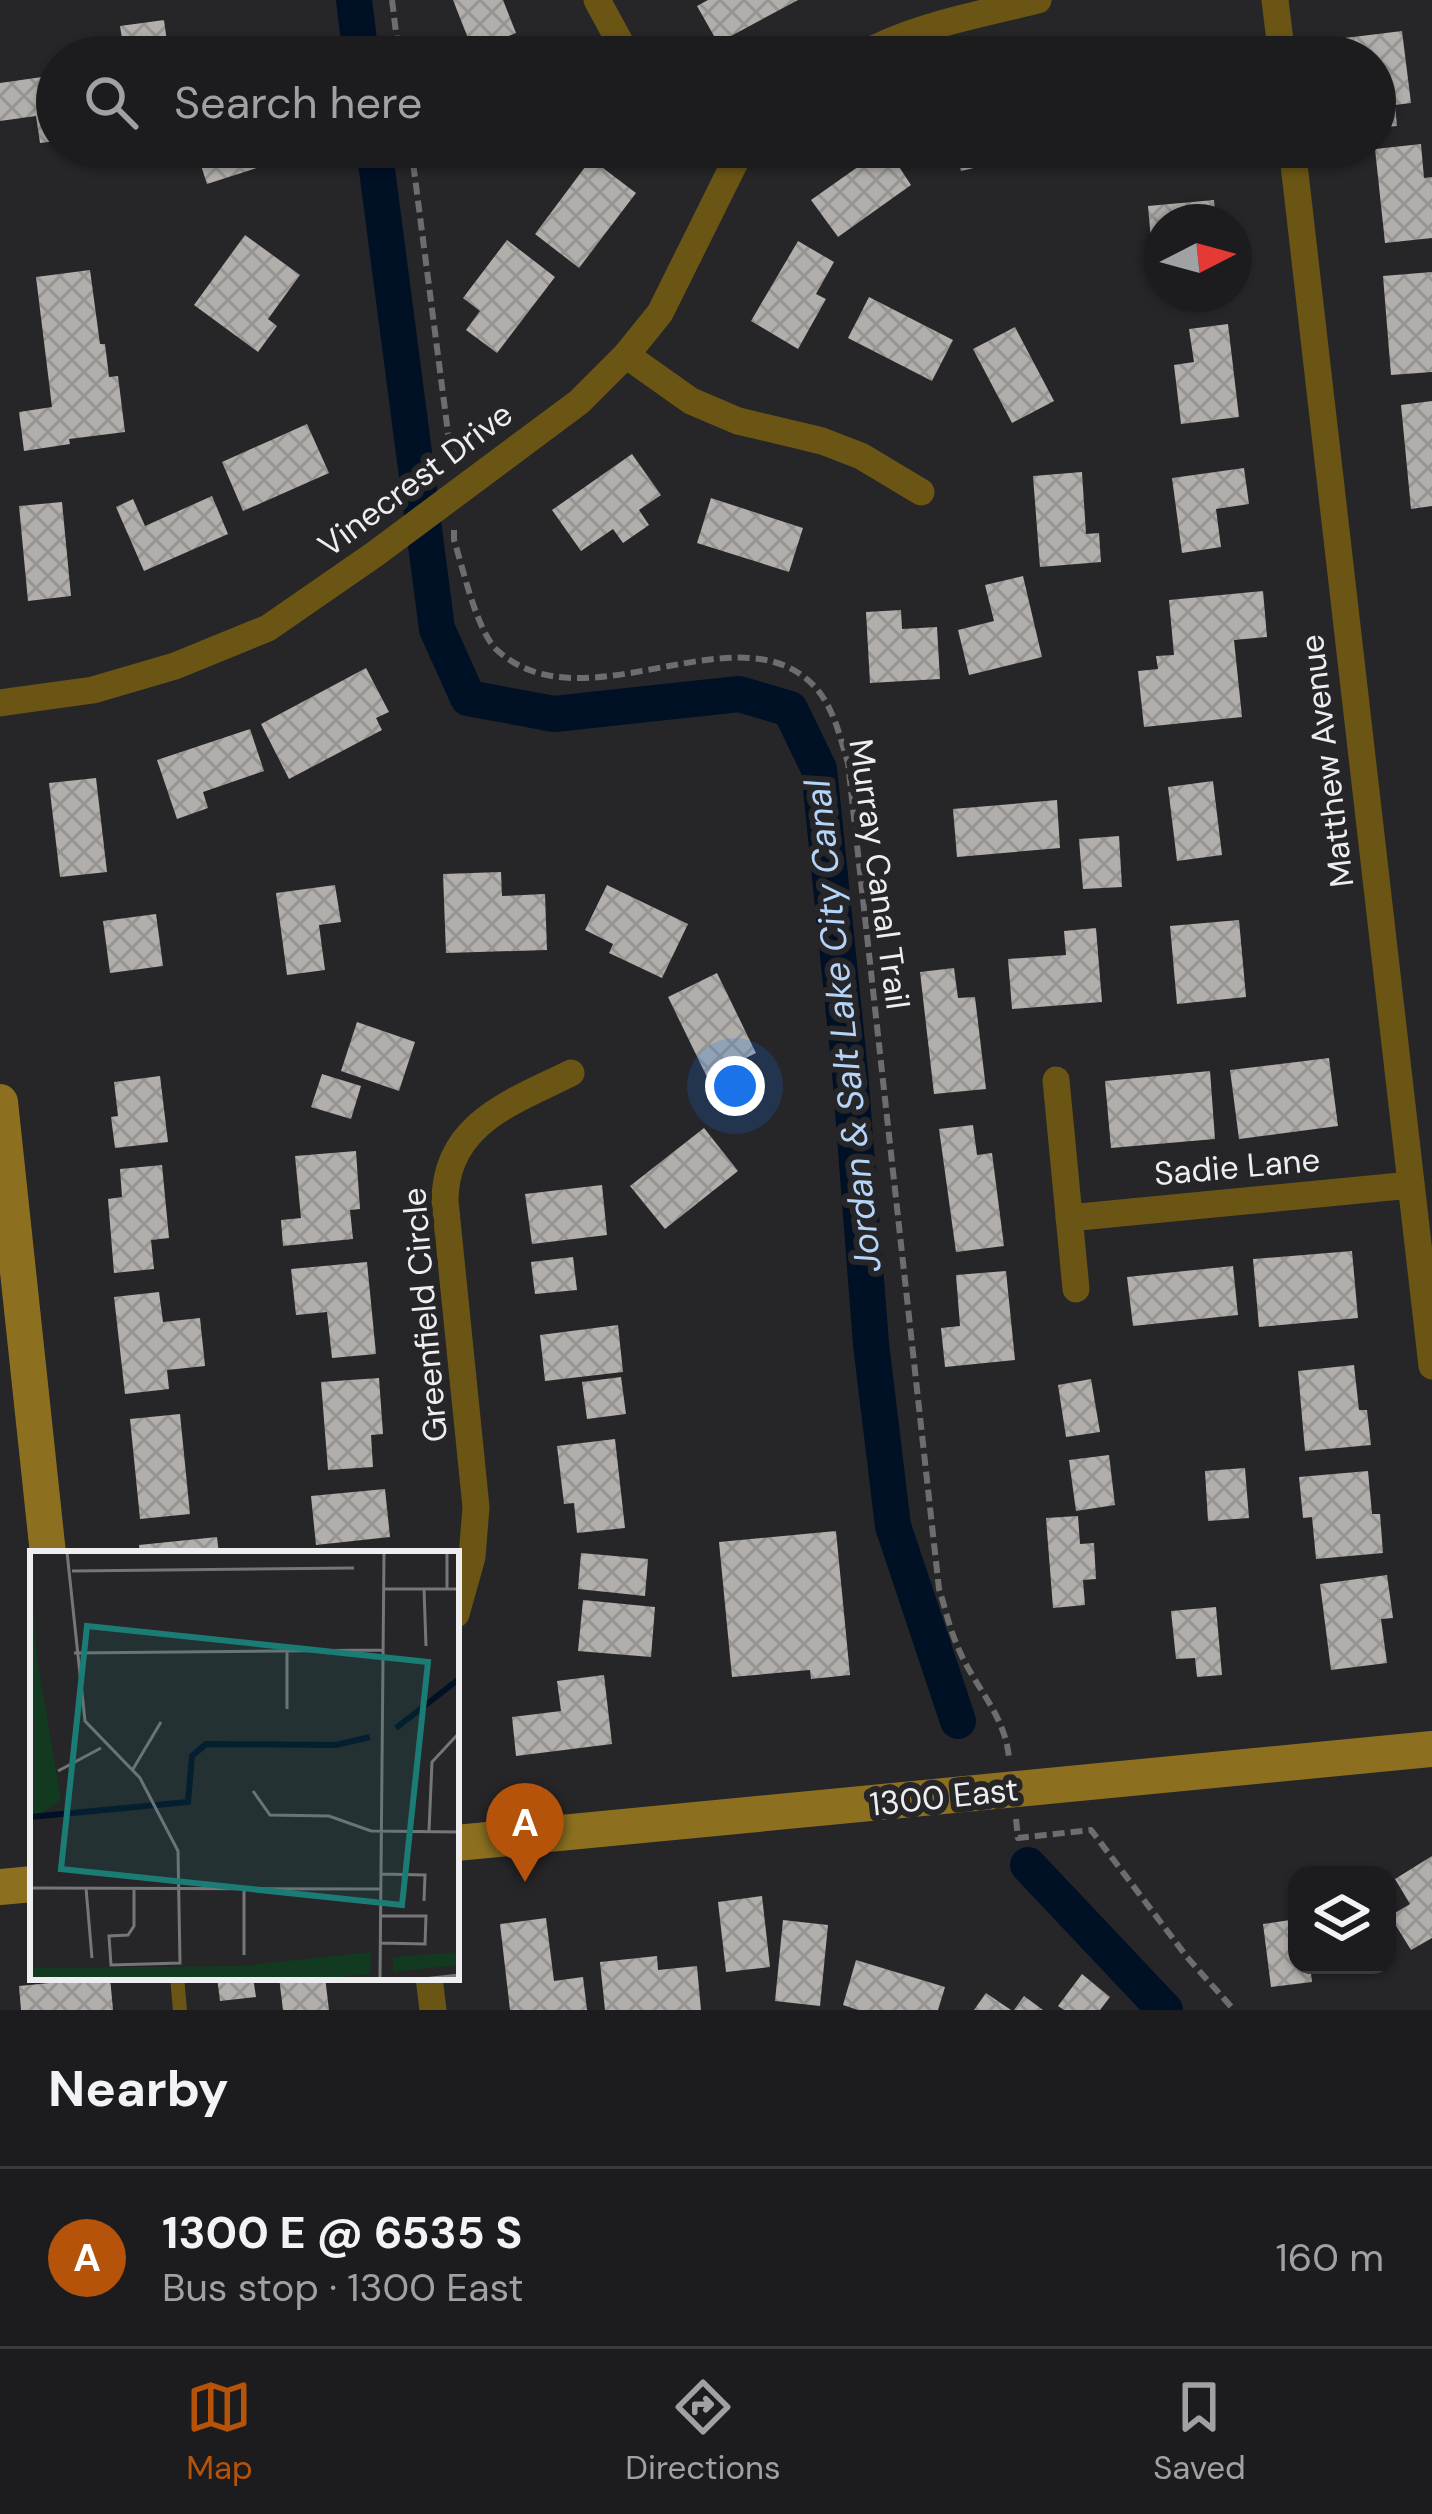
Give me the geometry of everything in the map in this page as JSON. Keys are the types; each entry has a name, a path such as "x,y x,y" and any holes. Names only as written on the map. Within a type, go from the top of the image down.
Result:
{"main road":[{"path":"0,1102 47,1551"},
{"name":"1300 East","path":"459,1843 1432,1749"},
{"path":"0,1887 30,1884"}],"street":[{"path":"597,0 617,36"},
{"path":"907,36 1038,0"},
{"path":"1275,0 1279,36"},
{"name":"Vinecrest Drive","path":"0,703 93,690 175,666 268,628 399,535 448,517 579,402 660,314 725,168"},
{"name":"Matthew Avenue","path":"1294,168 1432,1366"},
{"path":"626,355 691,401 738,421 823,441 861,456 921,492"},
{"name":"Greenfield Circle","path":"459,1603 472,1557 476,1507 445,1201 448,1168 461,1141 483,1118 571,1073"},
{"path":"1056,1080 1076,1289"},
{"name":"Sadie Lane","path":"1069,1218 1412,1185"},
{"path":"429,1980 433,2010"}],"lane":[{"path":"177,1980 180,2010"}],"path":[{"path":"392,0 396,36"},
{"path":"414,168 450,448 457,457"},
{"name":"Murray Canal Trail","path":"448,517 473,600 494,648 528,672 572,680 742,656 780,665 813,685 832,714 848,763 939,1589 957,1646 1007,1736"},
{"path":"1018,1838 1090,1830 1234,2010"}],"building":[{"path":"453,0 503,0 516,33 467,36"},
{"path":"708,0 798,0 731,36 714,36 697,6"},
{"path":"164,20 166,36 122,36 120,26"},
{"path":"1402,31 1411,103 1396,105 1396,36 1361,36"},
{"path":"36,78 36,116 0,121 0,83"},
{"path":"1421,144 1424,178 1432,177 1432,238 1385,243 1377,168 1396,168 1396,147"},
{"path":"202,168 257,168 207,184"},
{"path":"584,168 603,168 636,193 579,268 535,234"},
{"path":"856,168 900,168 911,185 838,237 811,200"},
{"path":"245,235 300,275 268,319 277,326 258,352 194,305"},
{"path":"507,240 555,277 497,353 466,330 480,311 463,298"},
{"path":"798,241 834,262 816,294 826,299 798,349 751,321"},
{"path":"90,270 100,344 105,344 109,377 118,376 125,432 24,451 19,412 52,407 36,277"},
{"path":"1432,272 1432,372 1391,375 1383,276"},
{"path":"869,297 953,340 932,381 848,338"},
{"path":"1228,324 1239,417 1181,424 1174,365 1194,362 1189,329"},
{"path":"1015,327 1054,401 1012,423 973,349"},
{"path":"1432,401 1432,506 1411,509 1401,405"},
{"path":"307,424 329,473 243,511 222,462"},
{"path":"632,454 661,495 639,510 649,525 623,543 613,529 581,551 552,510"},
{"path":"1244,468 1249,504 1216,509 1221,547 1182,553 1172,478"},
{"path":"1082,472 1086,534 1099,533 1101,562 1040,567 1033,476"},
{"path":"212,496 228,534 144,571 116,507 133,499 145,526"},
{"path":"711,498 803,528 789,572 697,543"},
{"path":"62,502 71,596 28,601 19,506"},
{"path":"1023,576 1042,657 969,675 958,630 994,621 985,585"},
{"path":"1263,591 1267,637 1234,640 1242,717 1144,727 1138,671 1158,669 1156,656 1174,655 1169,600"},
{"path":"901,610 902,629 937,627 940,679 870,683 866,612"},
{"path":"366,668 389,712 376,718 382,730 289,779 261,724"},
{"path":"250,729 264,771 203,792 208,808 177,819 157,760"},
{"path":"96,778 107,872 60,877 49,783"},
{"path":"1213,781 1222,855 1177,861 1168,787"},
{"path":"1057,800 1060,848 957,857 953,809"},
{"path":"1119,836 1122,887 1083,889 1079,839"},
{"path":"501,872 502,896 545,894 547,950 446,953 443,874"},
{"path":"335,885 341,922 319,925 325,970 287,975 276,893"},
{"path":"607,885 688,924 662,978 609,953 613,944 585,930"},
{"path":"156,914 163,966 110,973 103,921"},
{"path":"1239,920 1246,997 1177,1004 1170,926"},
{"path":"1096,928 1102,1002 1012,1009 1008,959 1066,955 1064,931"},
{"path":"954,968 958,998 975,997 986,1089 934,1094 920,972"},
{"path":"717,973 756,1053 707,1077 668,997"},
{"path":"357,1022 415,1042 399,1091 341,1071"},
{"path":"1329,1058 1338,1126 1239,1139 1230,1070"},
{"path":"1210,1071 1215,1139 1111,1148 1105,1081"},
{"path":"322,1074 361,1086 351,1119 311,1107"},
{"path":"160,1076 168,1142 115,1148 114,1082"},
{"path":"973,1125 977,1155 992,1153 1004,1246 956,1252 939,1129"},
{"path":"704,1128 738,1171 665,1229 630,1186"},
{"path":"356,1151 360,1209 350,1210 353,1239 283,1246 281,1220 301,1218 295,1156"},
{"path":"162,1165 169,1238 151,1240 154,1269 114,1273 108,1199 122,1197 120,1169"},
{"path":"602,1185 607,1235 532,1244 525,1194"},
{"path":"1352,1251 1358,1318 1259,1327 1253,1259"},
{"path":"573,1257 577,1290 535,1294 531,1262"},
{"path":"367,1262 376,1354 332,1358 327,1312 296,1315 291,1269"},
{"path":"1233,1266 1238,1315 1133,1326 1127,1277"},
{"path":"1006,1271 1015,1360 945,1367 941,1328 960,1326 956,1275"},
{"path":"159,1292 163,1322 200,1318 205,1366 167,1370 169,1389 125,1394 114,1297"},
{"path":"618,1325 623,1372 545,1381 540,1335"},
{"path":"1354,1365 1359,1410 1367,1410 1371,1445 1305,1451 1298,1371"},
{"path":"621,1377 626,1414 587,1419 582,1382"},
{"path":"379,1378 383,1434 371,1435 373,1467 328,1470 321,1382"},
{"path":"1091,1379 1100,1432 1066,1437 1058,1385"},
{"path":"180,1414 190,1514 140,1519 130,1419"},
{"path":"615,1439 625,1528 577,1533 574,1503 564,1504 557,1446"},
{"path":"1109,1455 1115,1505 1076,1511 1069,1460"},
{"path":"1245,1468 1249,1518 1208,1521 1205,1471"},
{"path":"1368,1471 1372,1514 1380,1514 1383,1553 1316,1559 1312,1517 1303,1518 1299,1477"},
{"path":"385,1489 390,1537 316,1545 311,1496"},
{"path":"1078,1516 1080,1544 1094,1543 1096,1579 1083,1580 1085,1605 1053,1608 1046,1518"},
{"path":"836,1531 850,1675 811,1679 810,1670 732,1677 719,1542"},
{"path":"217,1537 219,1551 140,1551 139,1545"},
{"path":"581,1553 648,1559 645,1596 578,1589"},
{"path":"1387,1575 1393,1618 1381,1619 1387,1663 1331,1670 1320,1584"},
{"path":"583,1600 655,1607 651,1657 578,1651"},
{"path":"1216,1607 1222,1675 1197,1677 1195,1658 1176,1659 1171,1611"},
{"path":"604,1675 612,1744 516,1756 512,1717 561,1711 557,1681"},
{"path":"1432,1856 1432,1938 1411,1950 1396,1926 1396,1912 1410,1904 1396,1878"},
{"path":"762,1896 770,1967 726,1972 718,1902"},
{"path":"546,1918 554,1981 583,1977 587,2010 510,2010 500,1924"},
{"path":"783,1920 828,1925 820,2006 775,2001"},
{"path":"1288,1920 1288,1974 1311,1974 1312,1982 1271,1987 1263,1924"},
{"path":"657,1956 658,1970 697,1966 701,2010 605,2010 600,1962"},
{"path":"856,1960 945,1987 938,2010 858,2010 843,2005"},
{"path":"1082,1974 1110,1997 1100,2010 1064,2010 1058,2006"},
{"path":"110,1980 113,2010 21,2010 19,1986"},
{"path":"217,1980 253,1980 256,1997 220,2001"},
{"path":"279,1980 325,1980 329,2010 283,2010"},
{"path":"986,1993 1011,2010 974,2010"},
{"path":"1024,1996 1043,2010 1014,2010"}],"waterway":[{"name":"Jordan & Salt Lake City Canal","path":"354,0 358,36"},
{"name":"Jordan & Salt Lake City Canal","path":"377,168 437,629 468,698 554,714 739,694 790,709 819,769 871,1344 893,1526 958,1721"},
{"name":"Jordan & Salt Lake City Canal","path":"1028,1865 1165,2010"}],"place":[{"name":"1300 E @ 6535 S","path":"525,1882"}]}
